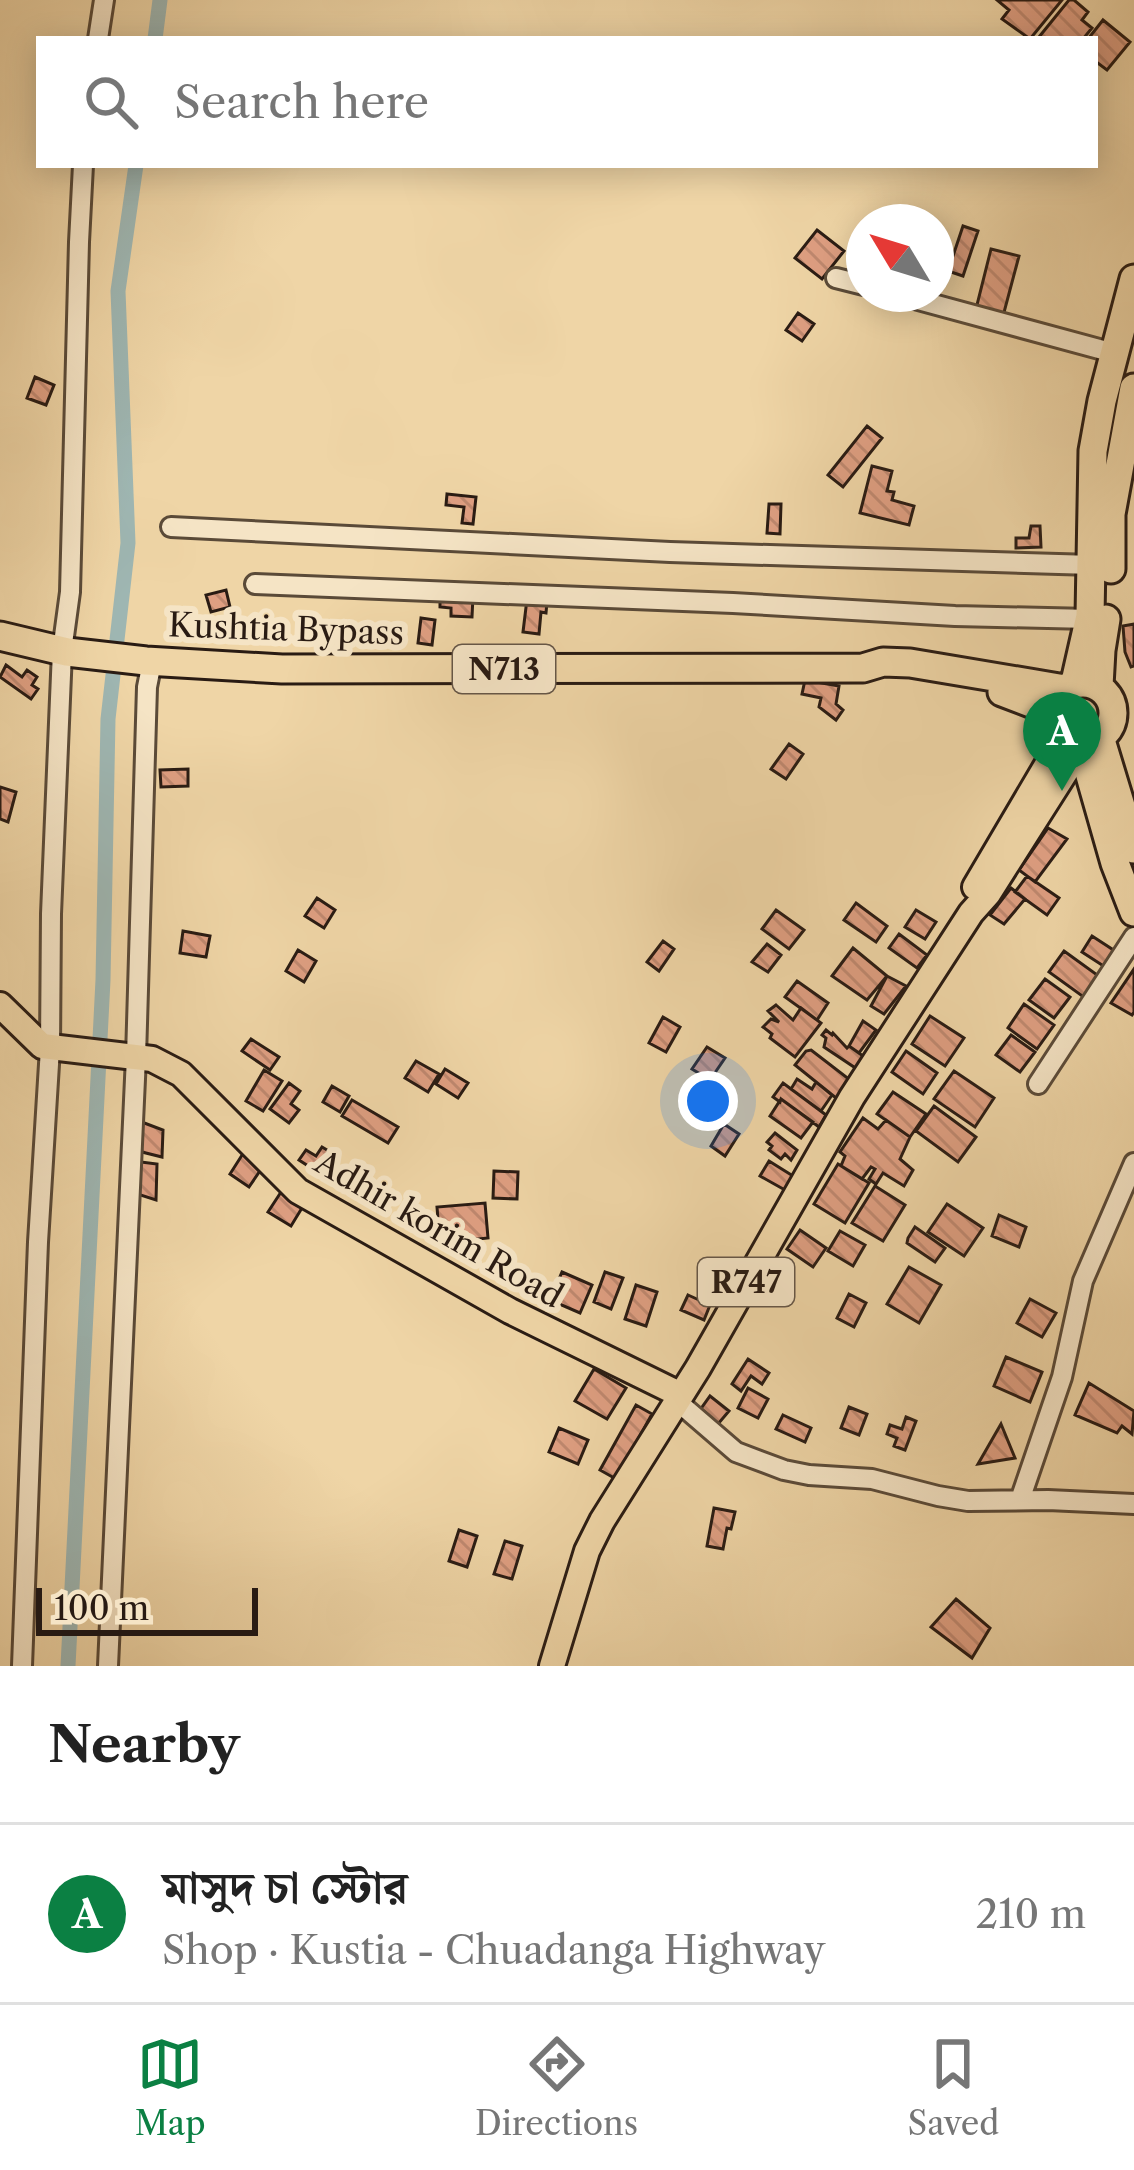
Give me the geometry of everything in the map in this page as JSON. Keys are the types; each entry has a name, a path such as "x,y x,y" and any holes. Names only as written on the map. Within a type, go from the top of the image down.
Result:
{"highway":[{"path":"1131,906 1115,863 1076,712 1101,650 1095,620 1106,575 1111,514 1114,353 1134,278"},
{"path":"1106,575 1091,505 1093,451 1134,388"},
{"name":"Kushtia Bypass","path":"0,636 64,652 149,662 281,669 862,668 883,662 910,663 1076,712"},
{"path":"946,676 1034,721 1076,712"},
{"path":"1076,712 1134,850"}],"main road":[{"name":"R747","path":"552,1666 587,1551 602,1521 679,1398 852,1097 1064,776 1073,760 1076,712"},
{"path":"0,1005 41,1046 55,1049"},
{"name":"Adhir korim Road","path":"55,1049 152,1060 181,1074 298,1191 510,1311 679,1398"}],"street":[{"path":"98,36 104,0"},
{"path":"4,1666 22,1659 38,1241 55,1049 51,914 70,592 83,168"},
{"path":"836,278 846,280"},
{"path":"954,310 1114,353"},
{"path":"170,526 1106,575"},
{"path":"255,584 1095,620"},
{"path":"108,1666 149,662"},
{"path":"1038,1084 1134,937"},
{"path":"1020,1500 1062,1377 1083,1281 1134,1163"},
{"path":"679,1398 736,1452 784,1470 872,1478 968,1501 1134,1504"}],"building":[{"path":"997,0 1062,0 1032,36 1002,19 1009,10"},
{"path":"1069,0 1088,12 1082,20 1092,28 1085,36 1040,36"},
{"path":"1103,20 1130,42 1107,70 1098,63 1098,36 1090,36"},
{"path":"963,226 978,231 963,276 954,273 954,253"},
{"path":"817,230 844,251 822,279 795,258"},
{"path":"991,249 1019,256 1002,320 975,313"},
{"path":"798,313 814,324 802,341 786,330"},
{"path":"35,377 54,385 46,405 27,398"},
{"path":"867,426 882,438 843,487 828,475"},
{"path":"872,466 892,471 887,491 894,492 892,500 914,506 909,525 860,513"},
{"path":"447,494 476,497 473,524 462,523 464,507 446,505"},
{"path":"769,504 781,504 780,534 767,533"},
{"path":"1031,526 1040,526 1041,547 1016,548 1016,538 1029,538"},
{"path":"226,590 230,607 211,612 206,595"},
{"path":"440,594 473,596 472,617 451,616 451,608 440,607"},
{"path":"527,599 547,602 539,634 523,632"},
{"path":"421,618 435,620 432,645 418,643"},
{"path":"1134,624 1134,666 1131,667 1123,626"},
{"path":"6,665 22,677 27,670 37,677 32,685 38,689 31,699 0,677"},
{"path":"805,680 839,686 836,704 843,710 836,720 819,707 821,698 802,694"},
{"path":"789,744 803,754 786,779 771,769"},
{"path":"188,769 188,786 161,787 160,770"},
{"path":"0,787 16,792 8,822 0,819"},
{"path":"1048,828 1067,839 1035,882 1019,870"},
{"path":"1027,876 1059,898 1047,915 1015,892"},
{"path":"1011,888 1025,899 1004,924 990,915"},
{"path":"317,898 335,910 324,928 305,916"},
{"path":"856,903 887,926 876,942 844,920"},
{"path":"776,910 804,930 789,949 762,929"},
{"path":"916,910 936,922 925,939 905,927"},
{"path":"183,931 210,936 206,957 180,953"},
{"path":"899,934 927,955 917,968 889,948"},
{"path":"1092,936 1115,951 1105,967 1082,952"},
{"path":"663,941 674,949 659,971 647,962"},
{"path":"767,944 781,955 768,972 752,962"},
{"path":"853,948 887,976 867,1000 832,976"},
{"path":"298,950 316,961 304,982 286,971"},
{"path":"1064,951 1100,977 1085,998 1049,972"},
{"path":"1134,969 1134,1012 1132,1015 1111,1003"},
{"path":"887,976 906,986 884,1014 871,1006"},
{"path":"1045,979 1070,997 1054,1018 1029,1000"},
{"path":"797,981 828,1003 817,1020 785,997"},
{"path":"1024,1004 1054,1025 1037,1049 1008,1028"},
{"path":"776,1005 793,1020 801,1008 821,1023 795,1057 763,1027 771,1019 779,1022 768,1011"},
{"path":"930,1016 964,1038 945,1066 912,1044"},
{"path":"663,1017 680,1027 666,1052 649,1043"},
{"path":"863,1021 876,1030 859,1053 849,1046"},
{"path":"826,1030 870,1061 863,1073 824,1047"},
{"path":"1011,1035 1035,1052 1020,1072 996,1055"},
{"path":"251,1039 279,1057 270,1070 242,1051"},
{"path":"707,1047 725,1058 710,1080 692,1069"},
{"path":"811,1050 854,1083 841,1102 795,1065"},
{"path":"906,1051 937,1073 923,1094 892,1072"},
{"path":"416,1061 439,1074 428,1092 405,1078"},
{"path":"445,1069 468,1083 458,1098 436,1084"},
{"path":"264,1070 282,1081 263,1111 246,1101"},
{"path":"954,1071 994,1098 975,1127 934,1099"},
{"path":"797,1079 812,1089 816,1082 832,1095 821,1111 791,1089"},
{"path":"289,1083 300,1091 291,1104 299,1110 289,1123 270,1109"},
{"path":"783,1083 826,1115 819,1127 773,1097"},
{"path":"332,1086 349,1096 340,1112 323,1102"},
{"path":"893,1092 926,1114 910,1137 877,1114"},
{"path":"781,1099 813,1122 801,1138 770,1116"},
{"path":"352,1100 398,1127 388,1143 342,1116"},
{"path":"934,1106 976,1137 958,1162 916,1131"},
{"path":"863,1118 878,1129 886,1120 910,1137 900,1159 913,1170 904,1186 883,1173 876,1184 869,1179 875,1169 871,1167 862,1179 841,1166 845,1156 840,1152"},
{"path":"139,1121 163,1130 162,1157 138,1151"},
{"path":"724,1124 739,1134 725,1156 711,1146"},
{"path":"775,1133 797,1150 791,1160 769,1150 772,1146 767,1142"},
{"path":"322,1147 332,1153 319,1173 299,1160 306,1150 316,1156"},
{"path":"244,1152 264,1165 249,1187 230,1174"},
{"path":"133,1161 157,1164 156,1200 131,1192"},
{"path":"769,1161 793,1176 785,1190 760,1176"},
{"path":"838,1164 869,1183 845,1223 814,1204"},
{"path":"494,1171 518,1172 517,1199 493,1198"},
{"path":"875,1186 905,1205 883,1241 852,1223"},
{"path":"283,1189 305,1203 291,1226 268,1212"},
{"path":"485,1203 488,1238 440,1243 437,1207"},
{"path":"947,1204 983,1228 964,1256 928,1232"},
{"path":"999,1215 1026,1227 1019,1247 992,1236"},
{"path":"915,1227 945,1248 935,1262 907,1243"},
{"path":"800,1230 826,1248 813,1267 787,1249"},
{"path":"840,1231 865,1245 853,1266 828,1251"},
{"path":"909,1267 941,1285 919,1323 887,1304"},
{"path":"562,1272 592,1285 580,1313 550,1300"},
{"path":"605,1272 623,1278 611,1309 594,1302"},
{"path":"636,1285 657,1292 646,1326 625,1319"},
{"path":"849,1294 866,1303 854,1327 837,1318"},
{"path":"688,1295 710,1305 704,1320 681,1310"},
{"path":"1030,1299 1056,1313 1042,1337 1017,1323"},
{"path":"1006,1357 1042,1372 1030,1402 994,1386"},
{"path":"748,1359 769,1373 762,1384 751,1376 741,1391 732,1384"},
{"path":"594,1369 626,1388 607,1419 575,1401"},
{"path":"1089,1383 1134,1411 1132,1434 1122,1426 1117,1433 1075,1415"},
{"path":"748,1388 768,1399 758,1418 738,1408"},
{"path":"710,1396 729,1411 718,1424 700,1410"},
{"path":"636,1405 652,1414 616,1479 600,1470"},
{"path":"849,1407 867,1414 859,1435 841,1428"},
{"path":"783,1415 811,1428 805,1442 776,1429"},
{"path":"906,1417 916,1421 905,1450 894,1446 897,1438 887,1434 890,1425 902,1429"},
{"path":"1001,1424 1015,1458 978,1464"},
{"path":"559,1428 588,1440 578,1464 549,1452"},
{"path":"714,1508 735,1512 723,1549 707,1546"},
{"path":"459,1530 477,1536 467,1567 449,1561"},
{"path":"505,1541 522,1546 512,1579 494,1574"},
{"path":"956,1599 990,1628 972,1658 931,1627"}],"waterway":[{"path":"155,36 160,0"},
{"path":"68,1666 103,980 108,719 128,543 118,291 136,168"}],"place":[{"name":"মাসুদ চা স্টোর","path":"1062,791"}]}
